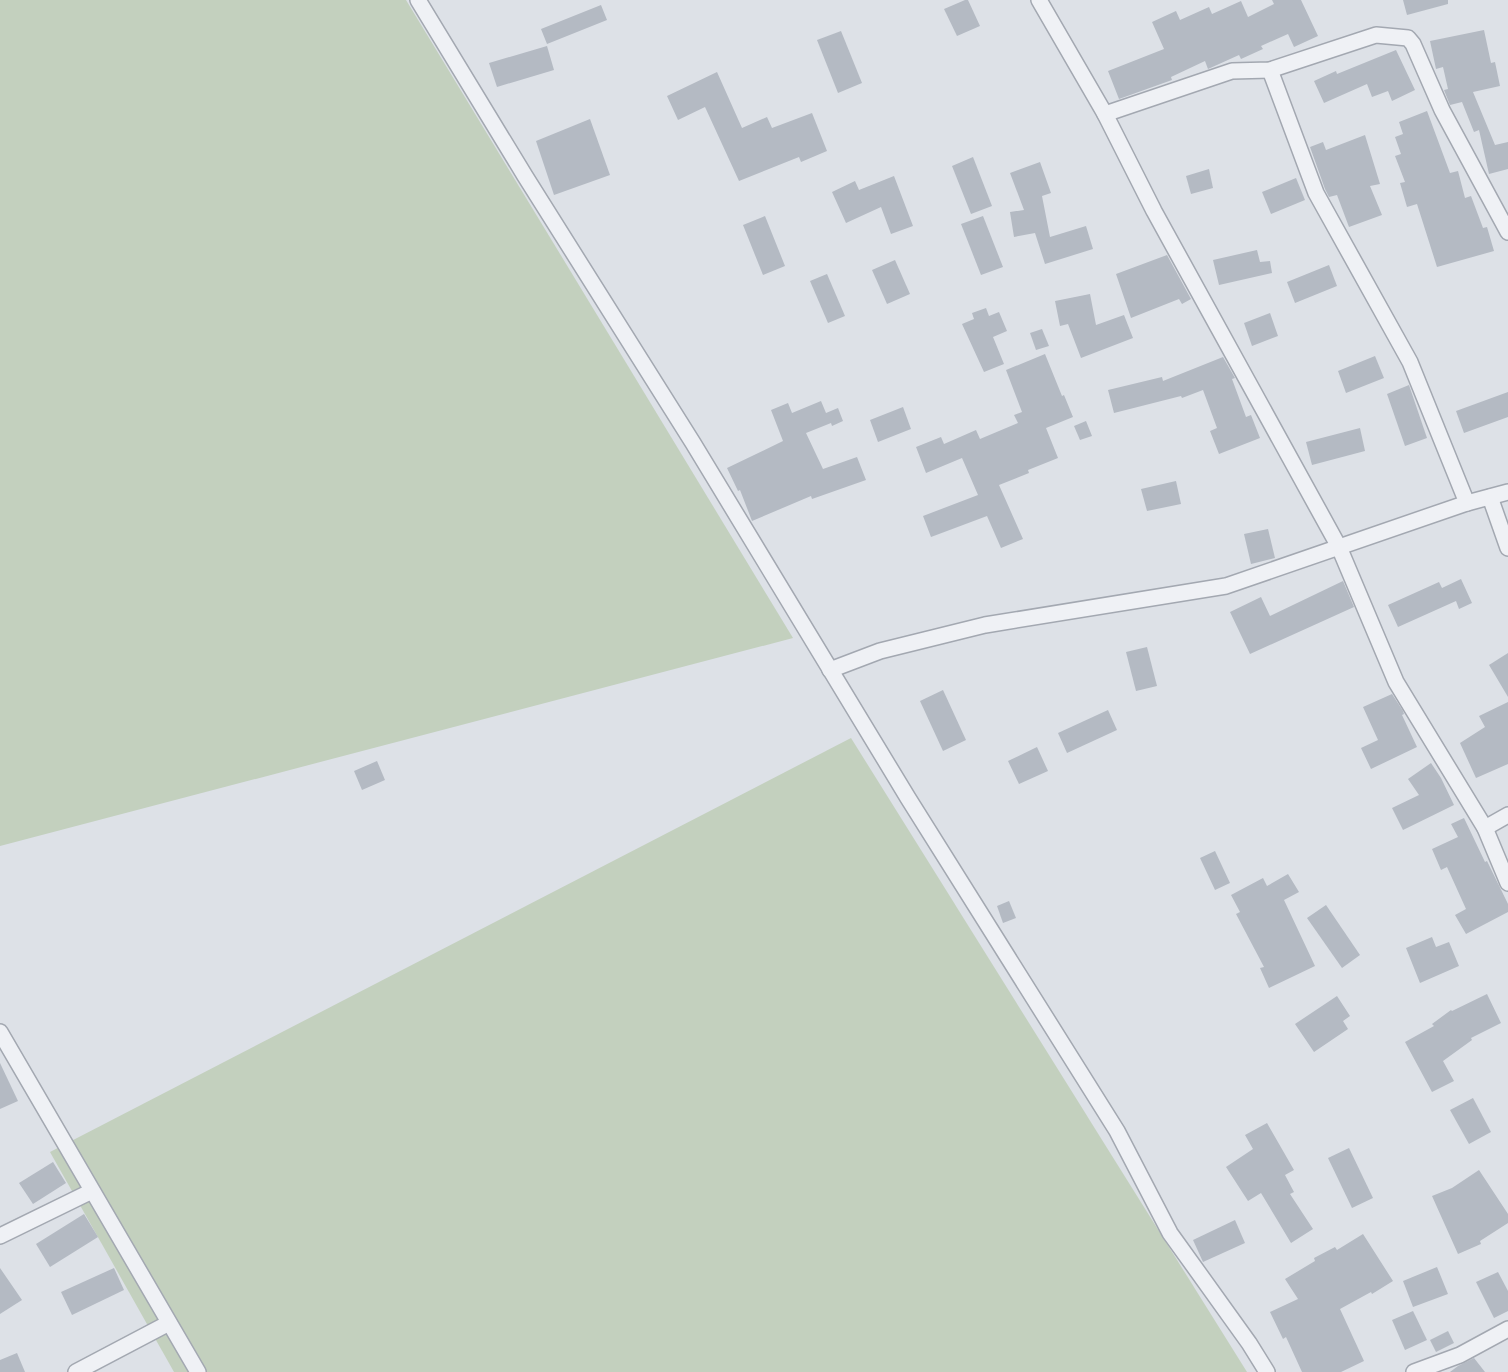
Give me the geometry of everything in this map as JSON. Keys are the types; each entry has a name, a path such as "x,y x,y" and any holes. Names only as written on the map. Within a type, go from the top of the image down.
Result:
{"street":[{"path":"418,0 525,176 693,443 1044,1018 1117,1131 1170,1233 1249,1343 1267,1372"},
{"path":"1039,0 1105,114 1154,211 1340,547 1396,682 1485,828 1508,883"},
{"path":"1105,114 1232,72 1270,70 1376,35 1408,38 1413,44 1442,110 1508,232"},
{"path":"1270,70 1316,194 1410,362 1467,503"},
{"path":"830,670 880,651 985,625 1226,586 1467,503 1508,492"},
{"path":"1490,497 1508,548"},
{"path":"1485,828 1508,815"},
{"path":"0,1032 198,1372"},
{"path":"0,1065 14,1058"},
{"path":"0,1236 92,1191"},
{"path":"76,1372 169,1323"},
{"path":"1414,1372 1460,1355 1508,1329"}],"green space":[{"path":"0,0 406,0 793,638 0,846"},
{"path":"851,738 1247,1372 174,1372 50,1152"}],"building":[{"path":"968,0 980,26 957,36 944,9"},
{"path":"1272,0 1301,0 1318,36 1294,47 1288,34 1261,46 1263,49 1241,59 1239,55 1208,69 1205,61 1171,77 1172,80 1119,99 1108,71 1164,49 1152,22 1176,11 1180,20 1209,7 1212,14 1241,1 1248,17 1274,4"},
{"path":"1403,0 1448,0 1448,4 1407,15"},
{"path":"601,5 607,20 547,44 541,29"},
{"path":"1484,30 1491,63 1495,62 1500,86 1473,92 1495,145 1508,142 1508,169 1489,174 1479,130 1474,132 1462,102 1450,105 1444,90 1448,89 1443,67 1436,69 1430,41"},
{"path":"841,31 862,83 838,93 817,40"},
{"path":"547,46 554,70 497,87 489,63"},
{"path":"1396,50 1415,90 1392,101 1388,91 1372,97 1367,84 1324,103 1314,81"},
{"path":"717,72 742,128 767,117 772,128 812,113 827,151 801,162 799,157 739,181 705,107 678,120 667,96"},
{"path":"1427,111 1450,173 1458,171 1465,198 1471,196 1483,228 1487,227 1494,251 1437,267 1417,204 1407,207 1400,183 1405,182 1395,156 1401,154 1395,137 1403,134 1399,122"},
{"path":"590,119 610,175 554,195 536,141"},
{"path":"1365,135 1380,184 1370,186 1382,215 1349,227 1337,195 1329,197 1325,189 1310,147 1323,142 1326,150"},
{"path":"973,157 992,206 971,214 952,166"},
{"path":"1040,162 1051,193 1042,196 1050,237 1086,226 1093,249 1045,264 1035,233 1014,237 1010,212 1024,210 1010,173"},
{"path":"1209,169 1213,188 1191,194 1186,176"},
{"path":"894,176 913,226 891,234 881,207 846,223 832,192 855,181 859,190"},
{"path":"1296,178 1305,200 1271,214 1262,192"},
{"path":"765,216 785,266 763,275 743,225"},
{"path":"983,216 1003,267 981,275 961,224"},
{"path":"1257,250 1260,262 1270,261 1272,273 1219,285 1213,260"},
{"path":"1167,255 1191,299 1182,304 1179,299 1131,318 1116,274"},
{"path":"895,260 910,294 887,304 872,270"},
{"path":"1329,265 1337,286 1295,303 1287,282"},
{"path":"827,274 845,316 828,323 810,281"},
{"path":"1090,294 1096,325 1124,315 1133,338 1081,358 1068,324 1060,326 1055,301"},
{"path":"986,308 989,316 999,312 1007,331 993,337 1004,364 984,372 962,324 974,319 972,313"},
{"path":"1270,313 1278,336 1252,346 1244,323"},
{"path":"1042,329 1049,346 1036,350 1030,333"},
{"path":"1045,354 1073,417 1046,428 1058,458 999,485 1023,539 1001,548 987,516 931,537 923,516 978,495 962,458 926,473 916,447 941,437 944,444 976,430 980,439 1018,423 1014,415 1022,412 1006,370"},
{"path":"1375,356 1384,378 1346,393 1338,371"},
{"path":"1223,357 1235,378 1232,379 1246,417 1251,415 1260,438 1219,454 1210,431 1217,428 1203,390 1182,398 1181,396 1114,413 1108,390 1162,377 1163,381"},
{"path":"1409,385 1427,438 1405,446 1387,394"},
{"path":"1508,392 1508,417 1464,433 1456,411"},
{"path":"821,401 826,413 838,408 843,421 806,433 823,469 857,457 866,480 812,499 811,496 752,521 740,490 738,491 727,468 783,441 771,410 788,403 792,413"},
{"path":"903,407 911,429 878,442 870,420"},
{"path":"1086,421 1092,436 1080,440 1074,426"},
{"path":"1360,428 1365,451 1312,465 1306,442"},
{"path":"1176,481 1181,504 1147,511 1141,489"},
{"path":"1268,529 1275,558 1251,564 1244,534"},
{"path":"1461,579 1472,603 1459,609 1456,601 1398,627 1388,605 1439,582 1442,588"},
{"path":"1343,581 1354,607 1250,654 1230,612 1261,597 1270,616"},
{"path":"1147,647 1157,686 1136,691 1126,652"},
{"path":"1508,653 1508,697 1489,665"},
{"path":"943,690 966,740 943,751 920,701"},
{"path":"1392,694 1403,711 1402,715 1417,747 1371,769 1361,748 1378,740 1363,707"},
{"path":"1508,702 1508,764 1476,778 1460,743 1485,727 1479,716"},
{"path":"1108,710 1117,730 1067,753 1058,733"},
{"path":"1037,747 1048,771 1019,784 1008,761"},
{"path":"377,761 385,780 362,790 354,771"},
{"path":"1431,763 1454,805 1403,830 1392,808 1419,795 1408,779"},
{"path":"1464,818 1508,904 1508,912 1466,934 1455,915 1466,909 1447,867 1441,870 1432,849 1458,837 1451,824"},
{"path":"1215,851 1230,883 1215,890 1200,858"},
{"path":"1288,874 1299,892 1284,900 1315,966 1269,988 1260,968 1264,967 1236,914 1240,912 1231,895 1263,878 1267,886"},
{"path":"1009,901 1016,918 1003,923 997,906"},
{"path":"1326,905 1360,955 1342,968 1307,918"},
{"path":"1432,937 1436,947 1449,942 1459,966 1420,983 1406,948"},
{"path":"1487,994 1501,1023 1471,1038 1472,1040 1443,1061 1454,1081 1432,1092 1405,1042 1434,1026 1432,1024 1451,1010"},
{"path":"1337,996 1350,1016 1343,1021 1348,1029 1314,1052 1295,1024"},
{"path":"0,1063 18,1101 0,1109"},
{"path":"1473,1098 1491,1132 1469,1144 1450,1110"},
{"path":"1267,1123 1294,1170 1285,1175 1294,1192 1290,1194 1313,1229 1291,1243 1261,1193 1248,1201 1226,1167 1253,1149 1245,1135"},
{"path":"1349,1148 1373,1198 1352,1208 1328,1158"},
{"path":"53,1162 66,1183 33,1204 19,1183"},
{"path":"1479,1170 1508,1214 1508,1223 1480,1241 1481,1244 1458,1254 1432,1196 1452,1188"},
{"path":"84,1214 98,1237 50,1267 36,1244"},
{"path":"1235,1220 1245,1243 1203,1262 1193,1240"},
{"path":"1363,1234 1393,1281 1340,1309 1364,1361 1341,1372 1302,1372 1286,1337 1283,1339 1270,1312 1298,1299 1285,1279 1315,1261 1314,1258 1335,1247 1337,1250"},
{"path":"1437,1267 1448,1294 1413,1307 1403,1281"},
{"path":"0,1268 22,1300 0,1314"},
{"path":"114,1268 124,1290 72,1315 61,1292"},
{"path":"1498,1272 1508,1291 1508,1311 1494,1318 1476,1282"},
{"path":"1413,1311 1427,1340 1405,1350 1392,1320"},
{"path":"1448,1331 1454,1343 1436,1352 1430,1340"},
{"path":"17,1353 25,1372 0,1372 0,1360"},
{"path":"1474,1358 1485,1372 1450,1372 1458,1366"}]}
